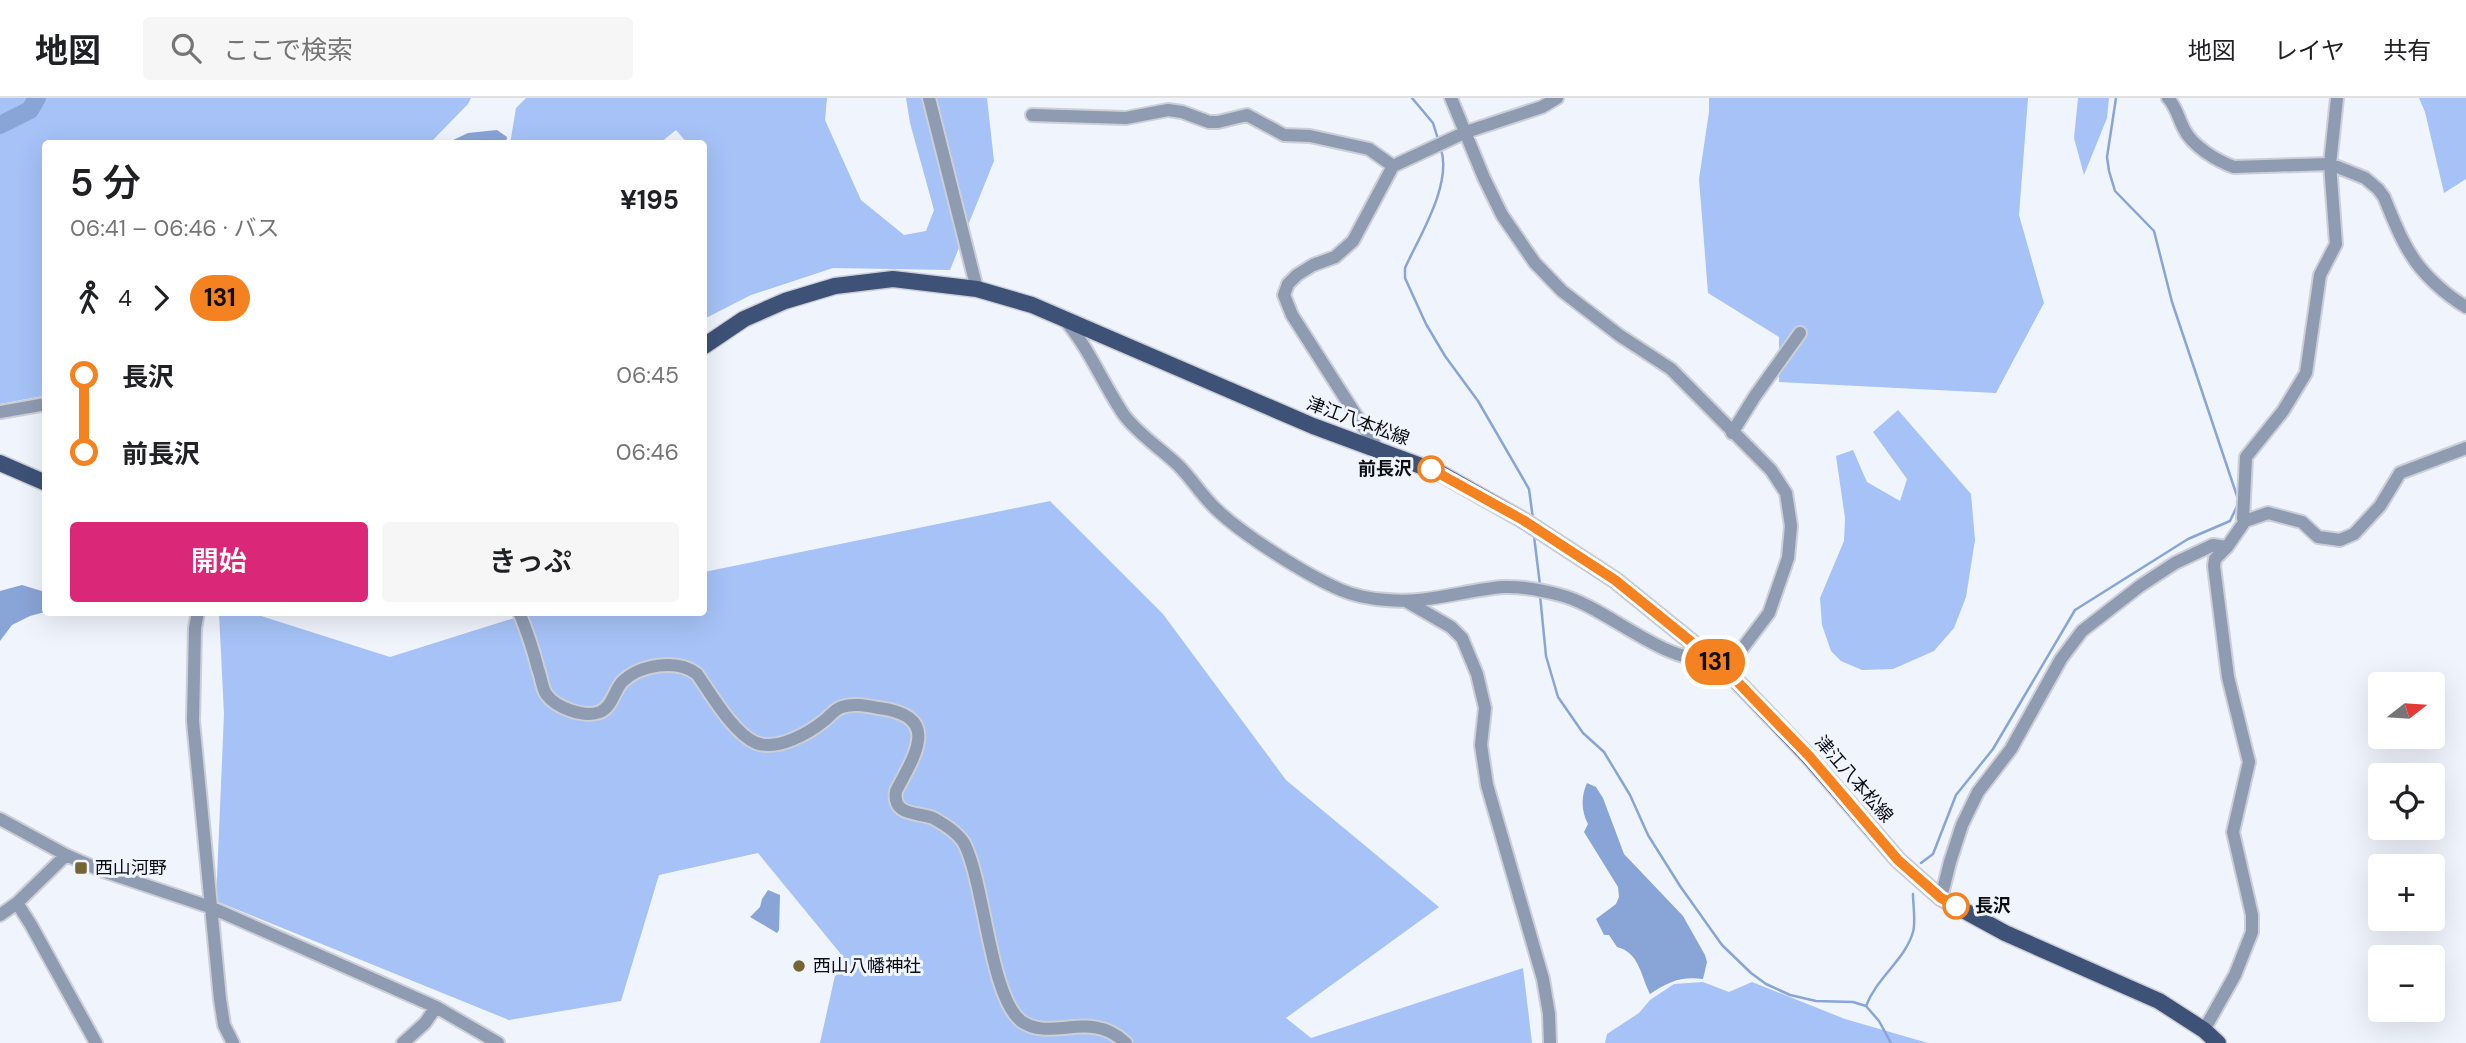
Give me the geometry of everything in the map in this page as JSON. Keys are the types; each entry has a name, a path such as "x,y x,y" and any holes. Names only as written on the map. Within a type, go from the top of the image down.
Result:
{"main road":[{"name":"津江八本松線","path":"707,344 755,315 785,301 835,286 893,279 977,289 1032,305 1313,426 1440,473 1523,520 1615,580 1726,670 1810,757 1898,860 1941,898 2005,933 2159,1001 2204,1030 2218,1043"},
{"path":"0,463 42,481"}],"street":[{"path":"929,98 977,289"},
{"path":"1451,98 1502,215 1550,281 1619,334 1663,363 1771,470 1781,484 1790,510 1788,558 1769,612 1726,670"},
{"path":"1377,448 1292,315 1284,295 1289,284 1313,265 1335,257 1353,241 1393,166 1444,145 1466,132 1542,107 1557,98"},
{"path":"2168,98 2176,106 2185,131 2201,148 2222,163 2234,167 2330,164 2365,178 2378,190 2419,266 2466,307"},
{"path":"2245,522 2246,457 2283,411 2306,373 2320,275 2336,244 2330,164 2339,101"},
{"path":"1032,115 1126,118 1168,110 1209,122 1218,122 1247,115 1284,135 1310,135 1369,149 1393,166"},
{"path":"1064,320 1077,334 1125,416 1146,439 1191,477 1215,509 1306,572 1341,590 1405,601 1505,587 1529,587 1564,596 1609,616 1677,655 1699,660 1709,657"},
{"path":"1732,433 1800,333"},
{"path":"0,412 42,405"},
{"path":"2204,1030 2235,975 2252,932 2252,915 2233,832 2249,762 2228,677 2214,566 2216,559 2245,522 2268,513 2302,522 2318,537 2340,540 2360,531 2380,506 2400,473 2466,448"},
{"path":"1941,898 1954,850 1978,792 2011,750 2062,659 2082,631 2175,563 2214,545 2227,547"},
{"path":"1405,601 1451,627 1462,638 1477,674 1485,708 1481,745 1487,785 1540,967 1549,1014 1549,1043"},
{"path":"197,616 193,721 224,1026 233,1043"},
{"path":"521,616 546,694 558,706 576,712 601,712 610,704 620,685 639,671 679,665 696,674 741,733 757,743 772,745 807,733 838,708 847,705 895,710 909,717 916,726 918,746 895,797 899,807 908,814 932,818 947,826 965,845 988,926 1004,998 1010,1009 1034,1029 1085,1026 1108,1030 1126,1043"},
{"path":"0,819 100,870 211,907 436,1007 498,1043"},
{"path":"0,915 17,903 66,855"},
{"path":"17,903 96,1043"},
{"path":"403,1043 425,1023 436,1007"}],"shaded area":[{"path":"0,98 471,98 433,140 42,140 42,396 0,404"},
{"path":"526,98 827,98 825,120 861,200 904,235 926,231 934,210 910,123 906,98 987,98 994,161 950,270 833,268 751,295 707,317 707,140 684,140 676,130 664,140 511,140 516,108"},
{"path":"1709,98 2028,98 2019,215 2044,303 1996,393 1779,382 1779,337 1708,293 1699,179"},
{"path":"2078,98 2109,98 2107,118 2084,175 2074,138"},
{"path":"2419,98 2466,98 2466,179 2444,193 2425,112"},
{"path":"497,130 507,137 506,140 453,140 468,133"},
{"path":"1898,410 1971,494 1975,540 1966,597 1954,628 1934,651 1893,669 1862,670 1841,661 1831,651 1822,625 1820,598 1844,541 1845,518 1836,456 1853,450 1867,482 1900,501 1907,479 1873,432"},
{"path":"1050,501 1163,614 1286,780 1439,907 1286,1018 1311,1038 1523,968 1532,1043 820,1043 840,953 758,853 659,875 621,1001 509,1020 216,901 224,714 219,616 261,616 390,657 520,616 707,616 707,571"},
{"path":"22,585 42,591 42,613 12,625 0,641 0,591"},
{"path":"1587,783 1596,787 1603,798 1624,854 1683,916 1705,955 1707,962 1703,979 1675,981 1650,994 1635,959 1617,947 1609,935 1604,935 1596,919 1616,904 1619,897 1618,887 1584,832 1588,824 1583,804"},
{"path":"768,890 780,895 777,933 750,917 760,907"},
{"path":"1703,982 1729,992 1752,982 1845,1019 1928,1043 1605,1043 1607,1034 1639,1013 1650,1000 1674,984"}],"waterway":[{"path":"0,125 30,110 37,98"},
{"path":"1412,98 1433,123 1438,139"},
{"path":"1921,863 1933,854 1956,795 1993,749 2075,610 2188,539 2230,521 2239,502 2172,302 2154,231 2115,191 2107,157 2116,98"},
{"path":"1441,149 1443,163 1438,194 1405,268 1405,278 1426,324 1445,356 1478,401 1529,489 1533,519"},
{"path":"1534,536 1540,585"},
{"path":"1540,595 1546,656 1558,697 1583,733 1604,752 1630,795 1648,835 1722,945 1751,973 1766,984 1790,995 1816,1001 1853,1002 1866,1006 1879,1021 1891,1043"},
{"path":"1866,1006 1909,942 1914,923 1913,894"}],"bus line":[{"name":"131","path":"1431,469 1523,520 1615,580 1726,670 1810,757 1898,860 1929,889 1956,906"}],"place":[{"name":"前長沢","path":"1431,469"},
{"name":"西山河野","path":"81,868"},
{"name":"長沢","path":"1956,906"},
{"name":"西山八幡神社","path":"799,966"}]}
